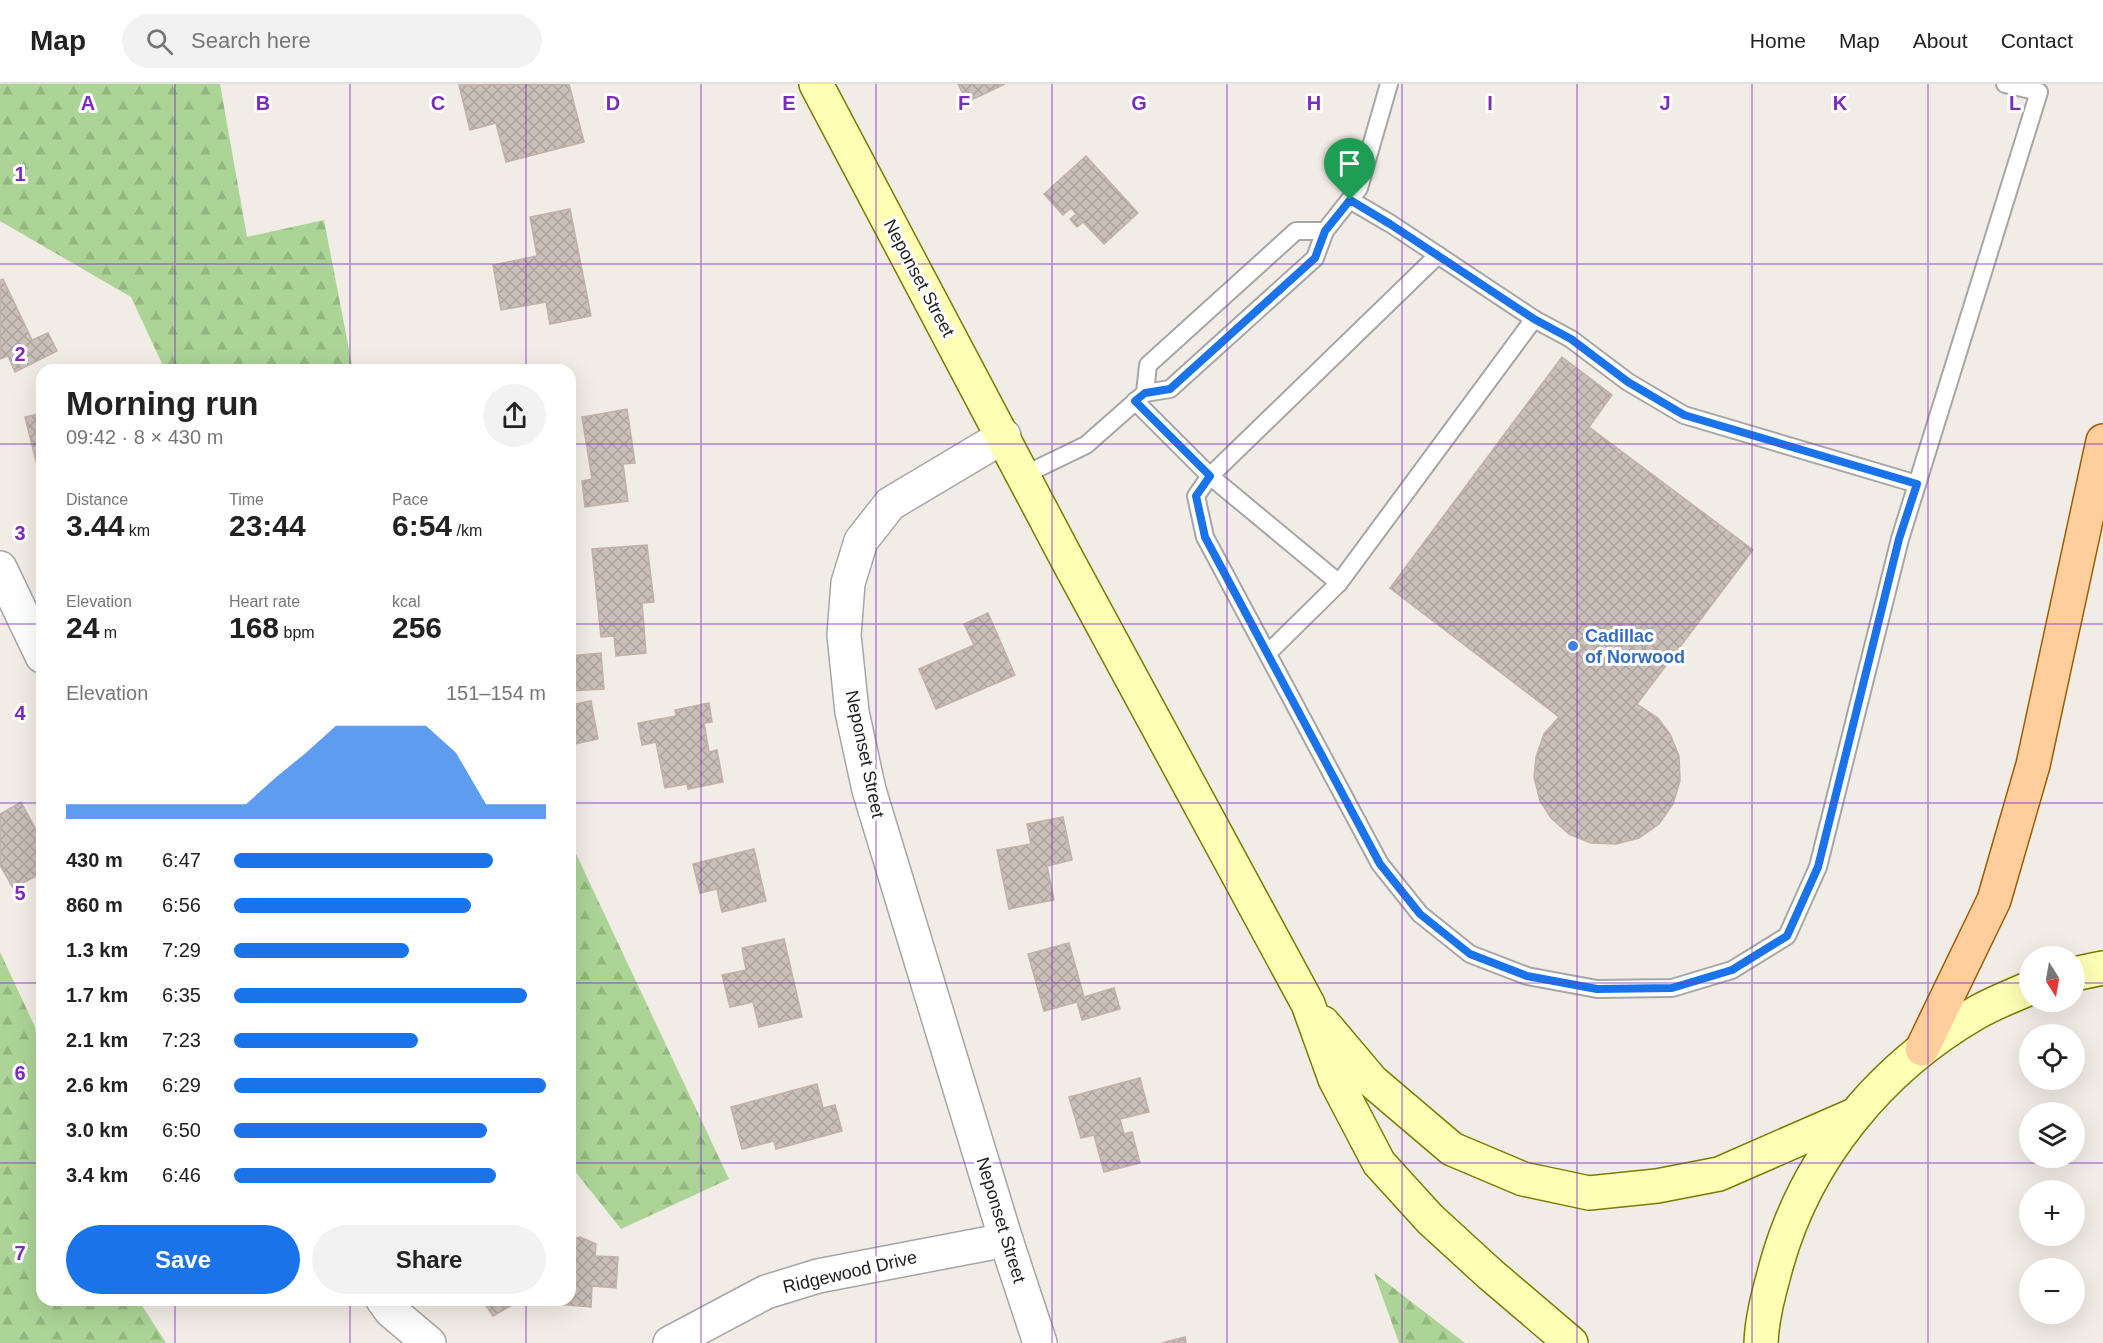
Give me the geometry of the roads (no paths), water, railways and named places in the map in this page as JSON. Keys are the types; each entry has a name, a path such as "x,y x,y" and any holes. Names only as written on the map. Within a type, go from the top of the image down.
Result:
{"main road":[{"name":"Neponset Street","path":"816,84 1004,436"},
{"path":"1004,436 1074,572 1308,1004 1335,1079 1379,1163 1430,1220 1571,1343"},
{"path":"1922,1048 1994,900 2033,765 2103,441"},
{"path":"1761,1343 1766,1304 1786,1231 1814,1172 1854,1115 1887,1078 1922,1048 1977,1012 2019,993"},
{"path":"1308,1004 1372,1081 1452,1149 1523,1179 1589,1193 1658,1186 1719,1174 1854,1115"}],"street":[{"name":"Neponset Street","path":"1004,436 890,504 861,541 848,583 844,635 852,712 869,790 1006,1240 1040,1343"},
{"path":"0,568 36,643"},
{"name":"Ridgewood Drive","path":"670,1343 766,1292 818,1276 1006,1240"},
{"path":"387,1306 429,1343"}],"lane":[{"path":"1024,475 1086,445 1140,397 1170,389 1315,258 1325,231 1359,188 1389,84"},
{"path":"1438,255 1210,476 1196,496 1205,537 1380,864 1420,914 1470,954 1527,976 1597,989 1672,988 1732,970 1787,936 1818,867 1899,539 2039,93 2005,84"},
{"path":"1350,200 1534,319 1571,339 1628,382 1684,415 1917,484"},
{"path":"1140,397 1148,365 1287,239 1296,231 1325,231"},
{"path":"1268,653 1339,583 1534,319"},
{"path":"1140,397 1210,476 1339,583"}],"place":[{"name":"Cadillac of Norwood","path":"1573,646"}]}
